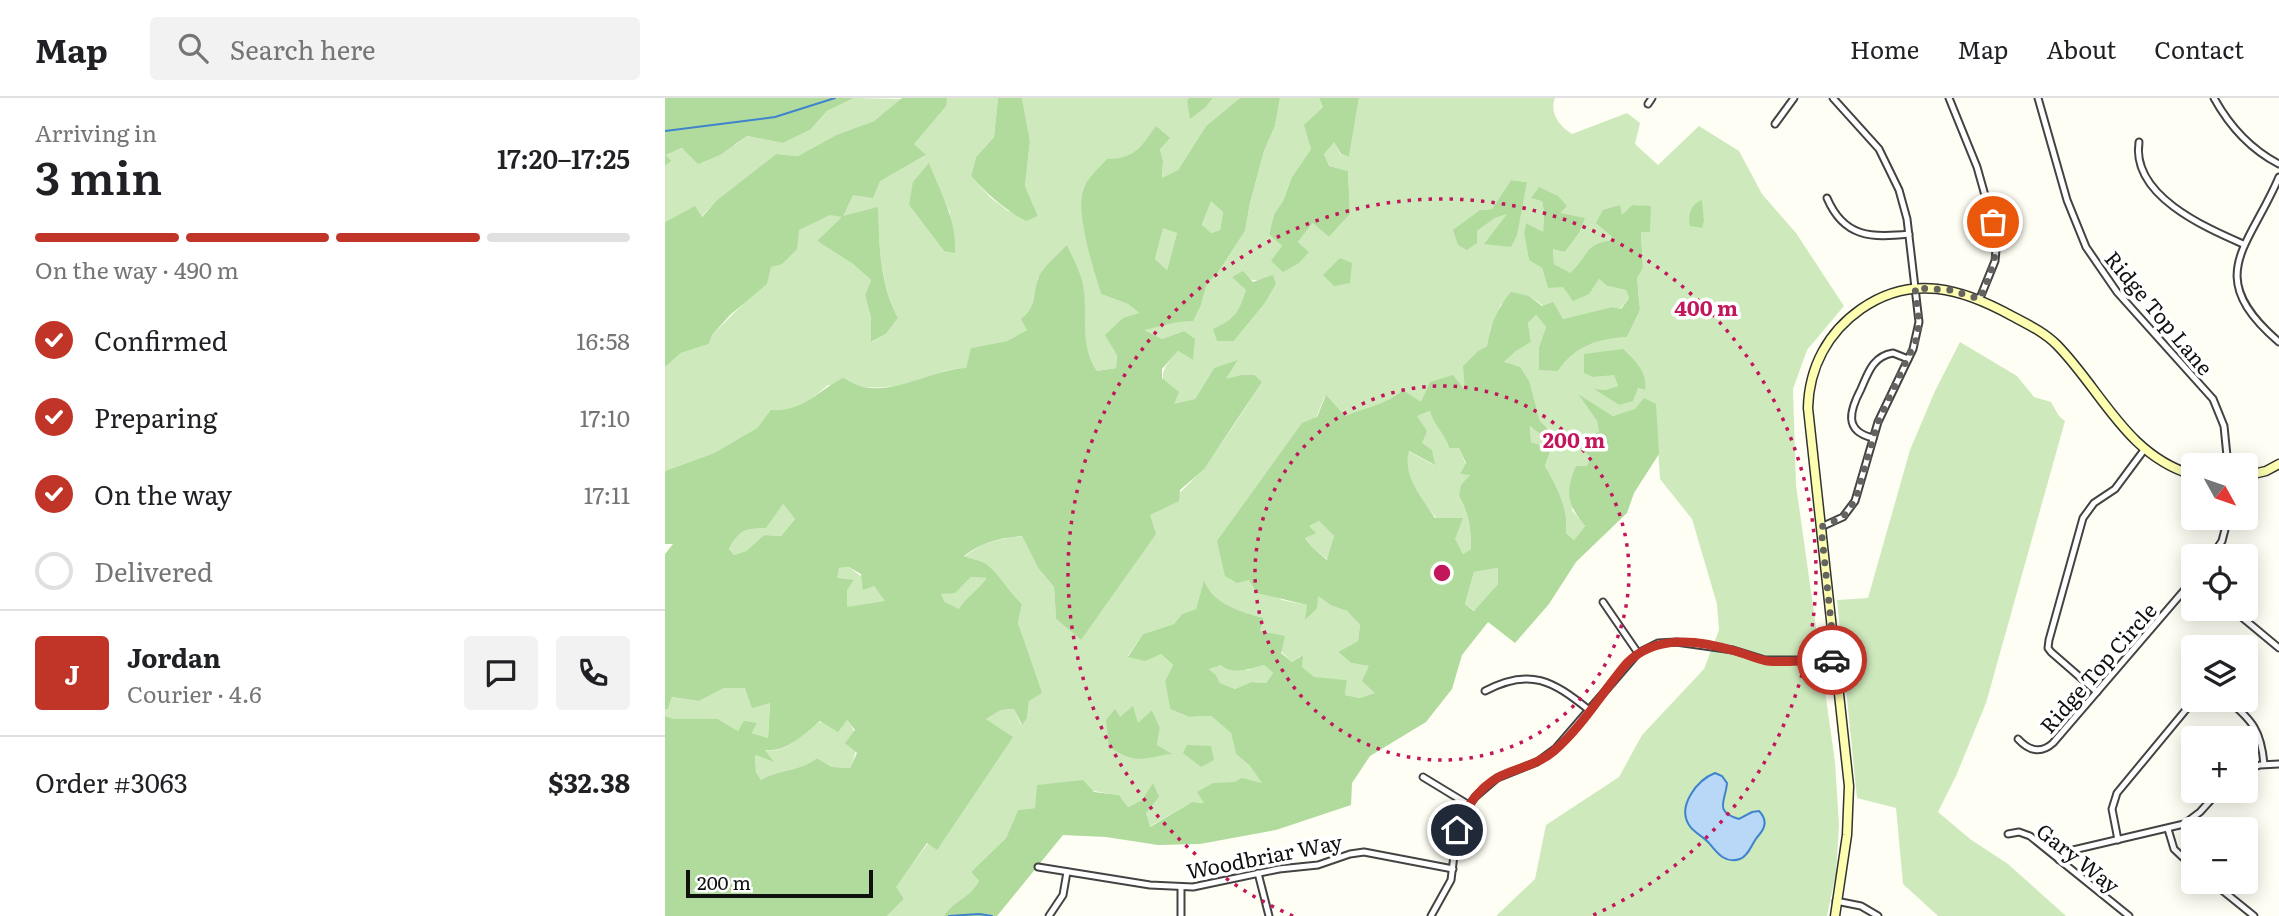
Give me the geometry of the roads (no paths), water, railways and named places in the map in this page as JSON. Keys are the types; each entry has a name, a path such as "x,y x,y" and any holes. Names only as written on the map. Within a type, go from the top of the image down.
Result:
{"main road":[{"path":"1835,916 1847,835 1849,786 1808,416 1809,386 1829,340 1856,312 1888,295 1915,288 1950,290 1980,299 2051,339 2127,434 2167,466 2181,471"},
{"path":"2258,473 2279,464"}],"street":[{"path":"1648,104 1652,98"},
{"path":"1775,124 1794,98"},
{"path":"1821,527 1840,519 1853,506 1884,407 1908,359 1918,330 1909,234 1903,201 1885,159 1863,129 1833,98"},
{"path":"1949,98 1973,154 1995,230 1995,261 1980,299"},
{"name":"Ridge Top Lane","path":"2038,98 2067,200 2086,247 2117,292 2213,399 2224,426 2227,453"},
{"path":"2214,98 2239,135 2254,149 2279,164"},
{"path":"2139,142 2141,166 2164,198 2193,221 2243,244"},
{"path":"2279,177 2243,244 2237,272 2241,295 2256,322 2279,342"},
{"path":"1828,198 1840,219 1860,233 1876,237 1909,234"},
{"path":"1873,438 1862,434 1854,425 1851,412 1854,403 1879,357 1893,353 1908,359"},
{"path":"2097,692 2051,652 2049,640 2086,514 2094,503 2115,489 2144,450"},
{"name":"Ridge Top Circle","path":"2018,739 2031,749 2042,751 2047,748 2181,594"},
{"path":"1603,601 1638,653"},
{"path":"2246,621 2279,648"},
{"path":"1431,916 1445,894 1453,869 1457,830 1469,805 1481,790 1497,778 1537,762 1551,753 1638,653 1658,643 1676,642 1733,650 1765,660 1835,660"},
{"path":"1485,691 1513,679 1537,679 1558,687 1589,710"},
{"path":"2118,840 2112,809 2117,793 2184,712"},
{"path":"2240,712 2256,728 2264,764"},
{"path":"2258,766 2279,764"},
{"path":"1423,777 1469,805"},
{"path":"2059,860 2069,851 2168,829 2192,819 2207,803"},
{"path":"2168,829 2174,849 2181,856"},
{"name":"Gary Way","path":"2008,834 2025,833 2129,916"},
{"name":"Woodbriar Way","path":"1038,867 1150,885 1181,887 1202,886 1258,873 1318,865 1364,852 1453,869"},
{"path":"1049,916 1063,895 1067,872"},
{"path":"1258,873 1269,916"},
{"path":"1181,887 1181,916"},
{"path":"2227,894 2254,916"},
{"path":"1836,901 1861,906 1878,916"}],"water":[{"path":"1715,773 1722,776 1727,783 1723,805 1726,813 1739,819 1759,811 1764,820 1761,832 1746,855 1740,859 1722,857 1691,828 1686,818 1685,810 1691,795 1702,781"}],"waterway":[{"path":"665,131 775,117 835,98"},
{"path":"949,916 992,916"}]}
